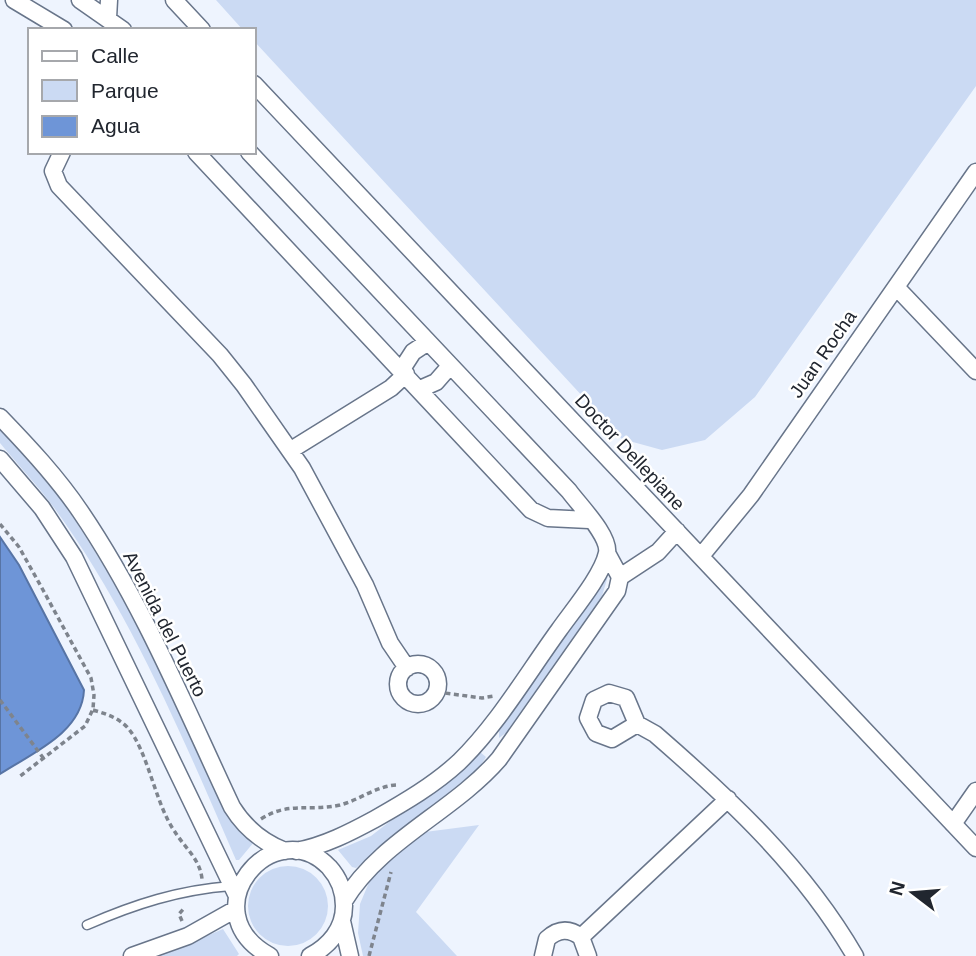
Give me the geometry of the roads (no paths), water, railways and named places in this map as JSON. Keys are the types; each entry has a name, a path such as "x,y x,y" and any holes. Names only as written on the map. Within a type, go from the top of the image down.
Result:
{"street":[{"path":"14,0 61,28"},
{"path":"80,0 120,28"},
{"path":"108,18 109,0"},
{"path":"174,0 200,28"},
{"name":"Doctor Dellepiane","path":"256,87 976,848"},
{"path":"61,154 53,171 59,186 220,355 291,450 365,586 390,643 407,668"},
{"path":"198,154 404,371 531,510 548,518 589,520"},
{"path":"251,154 569,491 589,520 603,532 607,553 620,577 617,591 605,610 499,759 479,782 380,858 344,901 342,920 350,956"},
{"name":"Juan Rocha","path":"701,556 751,495 976,173"},
{"path":"896,288 976,371"},
{"path":"291,450 391,388 404,371 413,352 429,342"},
{"path":"420,389 436,382 450,366"},
{"name":"Avenida del Puerto","path":"0,416 80,511 139,612 232,807 247,827 265,842 311,855 329,868 341,887 344,901"},
{"path":"0,459 42,508 74,557 235,897 247,938 270,956"},
{"path":"620,577 658,552 677,531"},
{"path":"132,956 188,936 235,897 243,879 254,865 268,856 357,829 418,794 458,762 514,692 586,591 607,553"},
{"path":"419,664 431,668 438,679 437,692 422,704 403,698 398,686 407,668 419,664"},
{"path":"637,724 655,734 729,799 819,899 855,956"},
{"path":"477,741 499,759"},
{"path":"953,824 976,791"},
{"path":"581,937 729,799"},
{"path":"310,956 325,947 342,920"},
{"path":"543,956 543,947 552,934 568,930 581,937 588,956"}],"lane":[{"path":"87,925 138,903 171,894 235,897"}],"water":[{"path":"0,537 19,565 84,690 75,718 65,730 40,750 0,774"}]}
